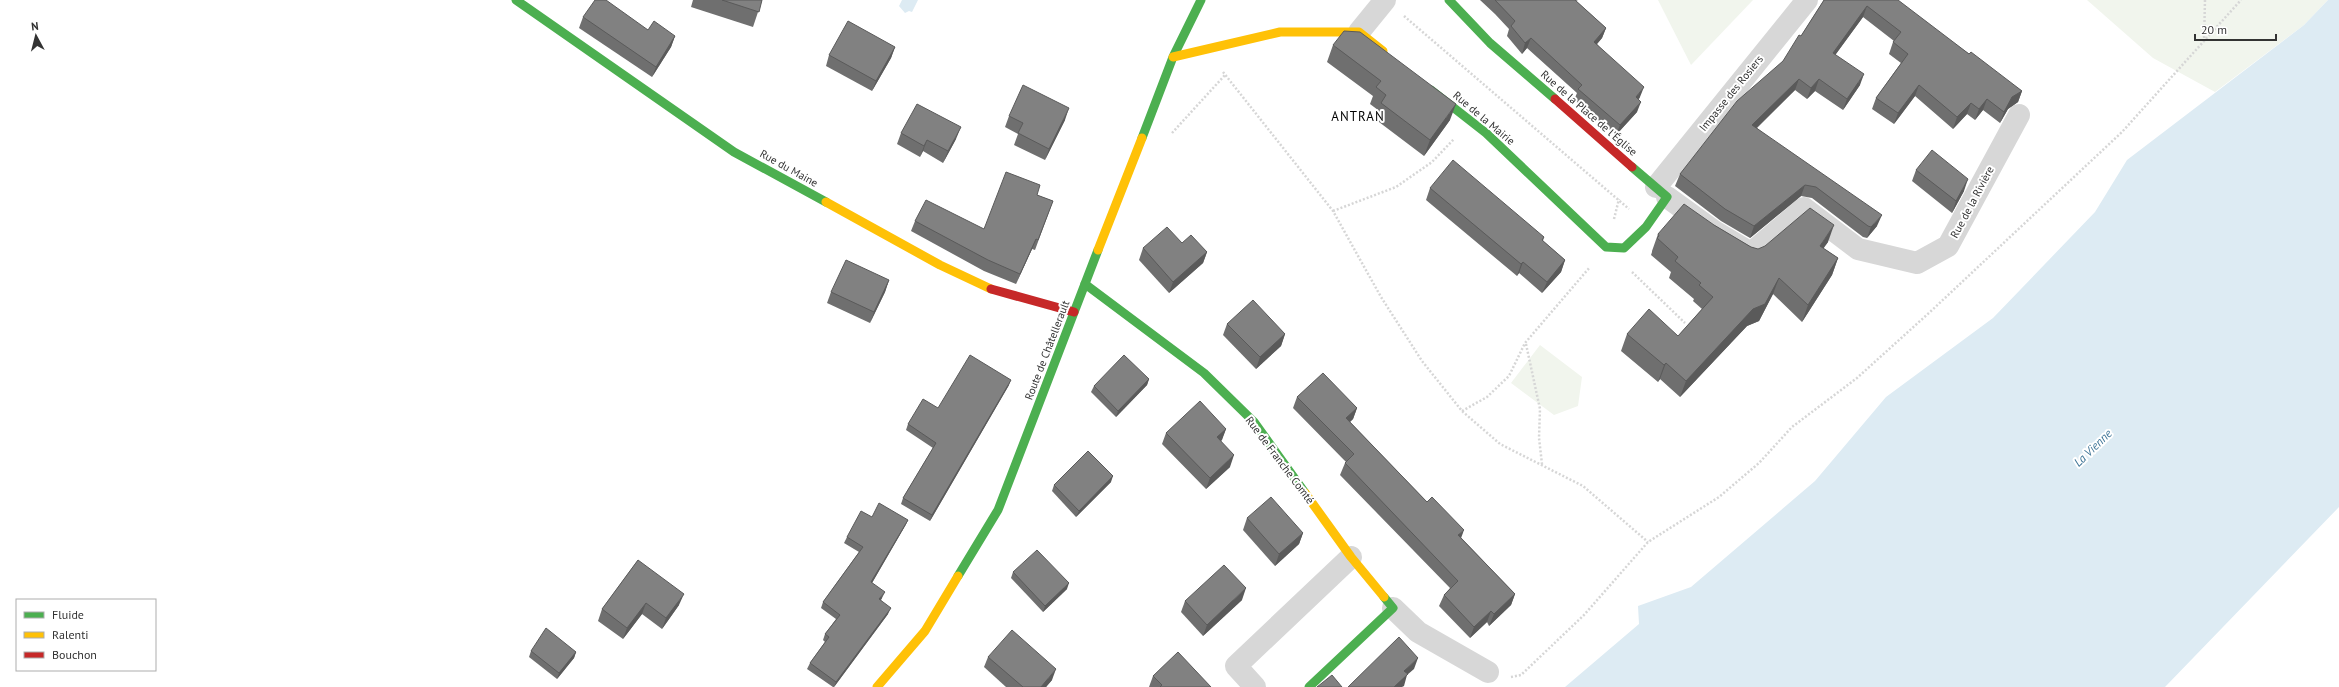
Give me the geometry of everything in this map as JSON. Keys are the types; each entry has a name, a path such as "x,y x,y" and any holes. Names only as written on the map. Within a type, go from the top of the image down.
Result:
{"street":[{"name":"Rue du Maine","path":"516,0 734,152 940,265 999,293 1074,312"},
{"name":"Route de Châtellerault","path":"877,687 925,631 998,510 1173,57 1201,0"},
{"path":"1359,32 1385,0"},
{"name":"Rue de la Place de l'Église","path":"1449,0 1490,43 1661,192"},
{"name":"Impasse des Rosiers","path":"1661,192 1807,0"},
{"path":"1173,57 1280,32 1359,32 1390,57"},
{"name":"Rue de la Mairie","path":"1421,82 1471,122 1606,247"},
{"name":"Rue de la Rivière","path":"1661,192 1714,232 1751,253 1804,208 1858,249 1917,264 1948,246 2019,115"},
{"path":"1606,247 1624,248 1646,226 1661,192"},
{"name":"Rue de Franche Comté","path":"1085,284 1204,373 1254,422 1351,557 1393,608 1418,632 1488,672"},
{"path":"1255,687 1236,666 1351,557"},
{"path":"1309,687 1393,608"}],"path":[{"path":"1385,0 1619,199 1646,226"},
{"path":"2204,41 2205,0"},
{"path":"1488,672 1506,678 1521,675 1584,615 1648,542 1719,498 1759,463 1792,426 1857,378 2122,132 2241,0"},
{"path":"1207,49 1333,211 1381,297 1422,361 1462,410 1500,444 1583,486 1648,542"},
{"path":"1168,137 1225,74"},
{"path":"1333,211 1396,187 1432,162 1471,122"},
{"path":"1462,410 1487,396 1509,376 1525,344 1606,247"},
{"path":"1525,344 1540,409 1542,464"}],"shaded area":[{"path":"1658,0 1753,0 1691,65"},
{"path":"2087,0 2328,0 2304,25 2215,92 2153,58"},
{"path":"1540,345 1582,377 1578,406 1554,415 1511,383"}],"water":[{"path":"902,0 918,0 912,12 909,11 905,13 899,6"},
{"name":"La Vienne","path":"2328,0 2339,0 2339,507 2165,687 1565,687 1639,624 1638,606 1691,587 1815,481 1886,397 1993,318 2095,212 2127,160 2304,25"}],"building":[{"path":"595,0 606,0 648,30 654,21 675,36 656,67 583,17"},
{"path":"722,0 762,0 759,12"},
{"path":"1495,0 1575,0 1606,28 1594,42 1644,87 1636,97 1641,102 1620,125 1578,89 1582,85 1531,38 1525,43 1511,26 1515,21"},
{"path":"1824,0 1898,0 1969,54 1971,52 2022,91 2012,97 2004,112 1987,99 1979,109 1971,103 1957,117 1919,85 1898,113 1876,98 1908,54 1893,42 1901,32 1867,6 1833,53 1864,74 1847,99 1819,79 1811,88 1799,79 1752,125 1882,215 1871,227 1868,226 1816,187 1805,185 1754,226 1725,209 1680,174 1737,101 1783,61 1799,35 1801,36"},
{"path":"848,21 895,47 876,81 829,55"},
{"path":"1344,31 1360,32 1456,104 1430,140 1381,103 1386,95 1376,87 1381,81 1333,45"},
{"path":"1023,85 1069,108 1049,149 1018,133 1023,123 1009,116"},
{"path":"917,104 961,127 948,151 927,140 924,146 901,133"},
{"path":"1932,150 1968,179 1956,201 1916,170"},
{"path":"1453,160 1544,237 1542,240 1565,260 1547,282 1523,262 1521,264 1430,188"},
{"path":"1006,172 1040,185 1037,195 1053,201 1038,240 1036,239 1020,274 988,260 915,221 926,200 984,229"},
{"path":"1684,204 1714,225 1751,247 1758,249 1765,246 1810,208 1834,225 1820,246 1838,258 1808,305 1779,278 1765,304 1753,309 1686,381 1666,363 1664,365 1627,334 1649,309 1678,336 1713,297 1699,285 1701,283 1675,261 1678,257 1657,238 1659,236 1658,234"},
{"path":"1167,227 1182,243 1191,235 1207,252 1173,282 1143,248"},
{"path":"846,260 889,280 874,312 831,292"},
{"path":"1253,300 1285,334 1260,357 1227,324"},
{"path":"970,355 1011,380 932,515 903,498 936,443 908,424 923,399 938,408"},
{"path":"1124,355 1149,379 1118,411 1094,386"},
{"path":"1323,373 1357,408 1346,418 1427,502 1432,497 1464,530 1458,535 1515,594 1494,614 1491,611 1474,627 1444,595 1458,581 1345,463 1354,454 1297,397"},
{"path":"1200,401 1226,429 1217,437 1234,455 1210,478 1166,433"},
{"path":"1088,451 1113,476 1079,511 1054,485"},
{"path":"1271,497 1303,533 1279,554 1247,518"},
{"path":"879,503 908,520 871,582 885,592 879,599 891,608 836,682 810,663 829,637 825,634 840,615 823,602 863,547 847,537 861,511 872,517"},
{"path":"1037,550 1069,583 1045,606 1013,572"},
{"path":"638,560 684,594 666,618 646,603 627,628 602,609"},
{"path":"1224,565 1246,588 1207,625 1185,601"},
{"path":"546,628 576,652 559,673 531,651"},
{"path":"1012,630 1056,669 1041,687 1023,687 988,657"},
{"path":"1399,637 1418,658 1404,671 1408,674 1394,687 1348,687"},
{"path":"1178,652 1211,687 1160,687 1162,685 1153,676"},
{"path":"1332,675 1342,687 1317,687"}],"traffic: fast":[{"path":"516,0 734,152 826,202"},
{"path":"1142,138 1173,57 1201,0"},
{"path":"1449,0 1490,43 1555,99"},
{"path":"1431,90 1486,133 1606,247 1624,248 1646,227 1667,197 1632,167"},
{"path":"958,576 998,510 1098,250"},
{"path":"1085,284 1204,373 1254,422 1305,493"},
{"path":"1309,687 1393,608 1384,597"}],"traffic: slow":[{"path":"1173,57 1280,32 1359,32 1383,51"},
{"path":"1098,250 1142,138"},
{"path":"826,202 940,265 991,289"},
{"path":"1305,493 1351,557 1384,597"},
{"path":"877,687 925,631 958,576"}],"traffic: jam":[{"path":"1555,99 1632,167"},
{"path":"991,289 1074,312"}],"district":[{"name":"ANTRAN","path":"1358,116"}]}
